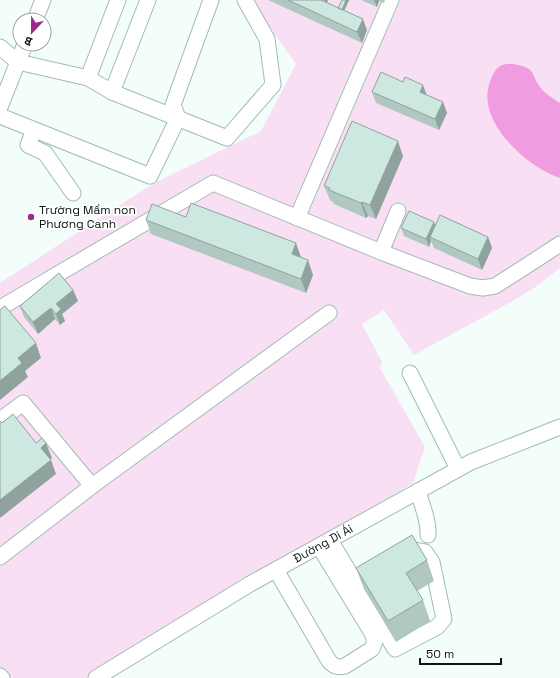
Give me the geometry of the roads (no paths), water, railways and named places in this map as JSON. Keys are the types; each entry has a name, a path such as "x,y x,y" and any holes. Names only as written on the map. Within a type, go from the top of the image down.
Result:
{"street":[{"path":"38,12 43,0"},
{"path":"88,78 118,0"},
{"path":"112,92 148,0"},
{"path":"0,116 150,176 178,118 173,105 211,0"},
{"path":"0,46 18,62 88,78 112,92 227,138 273,85 267,39 245,0"},
{"path":"297,218 391,0"},
{"path":"0,107 22,52"},
{"path":"34,130 28,145 45,153 73,193"},
{"path":"0,308 212,183 381,252 470,286 483,288 495,286 560,244"},
{"path":"381,252 398,211"},
{"path":"0,557 92,486 329,313"},
{"path":"410,373 458,469"},
{"path":"0,420 23,403 92,486"},
{"name":"Đường Di Ái","path":"96,678 243,588 458,469 471,462 560,427"},
{"path":"418,491 427,522 428,535"},
{"path":"276,570 329,662 332,666 340,668 345,666 372,649 375,641 325,543"},
{"path":"325,543 354,580 395,649 437,627 444,619 432,562 425,552 413,550 354,580"}],"place":[{"name":"Trường Mầm non Phương Canh","path":"31,217"}]}
